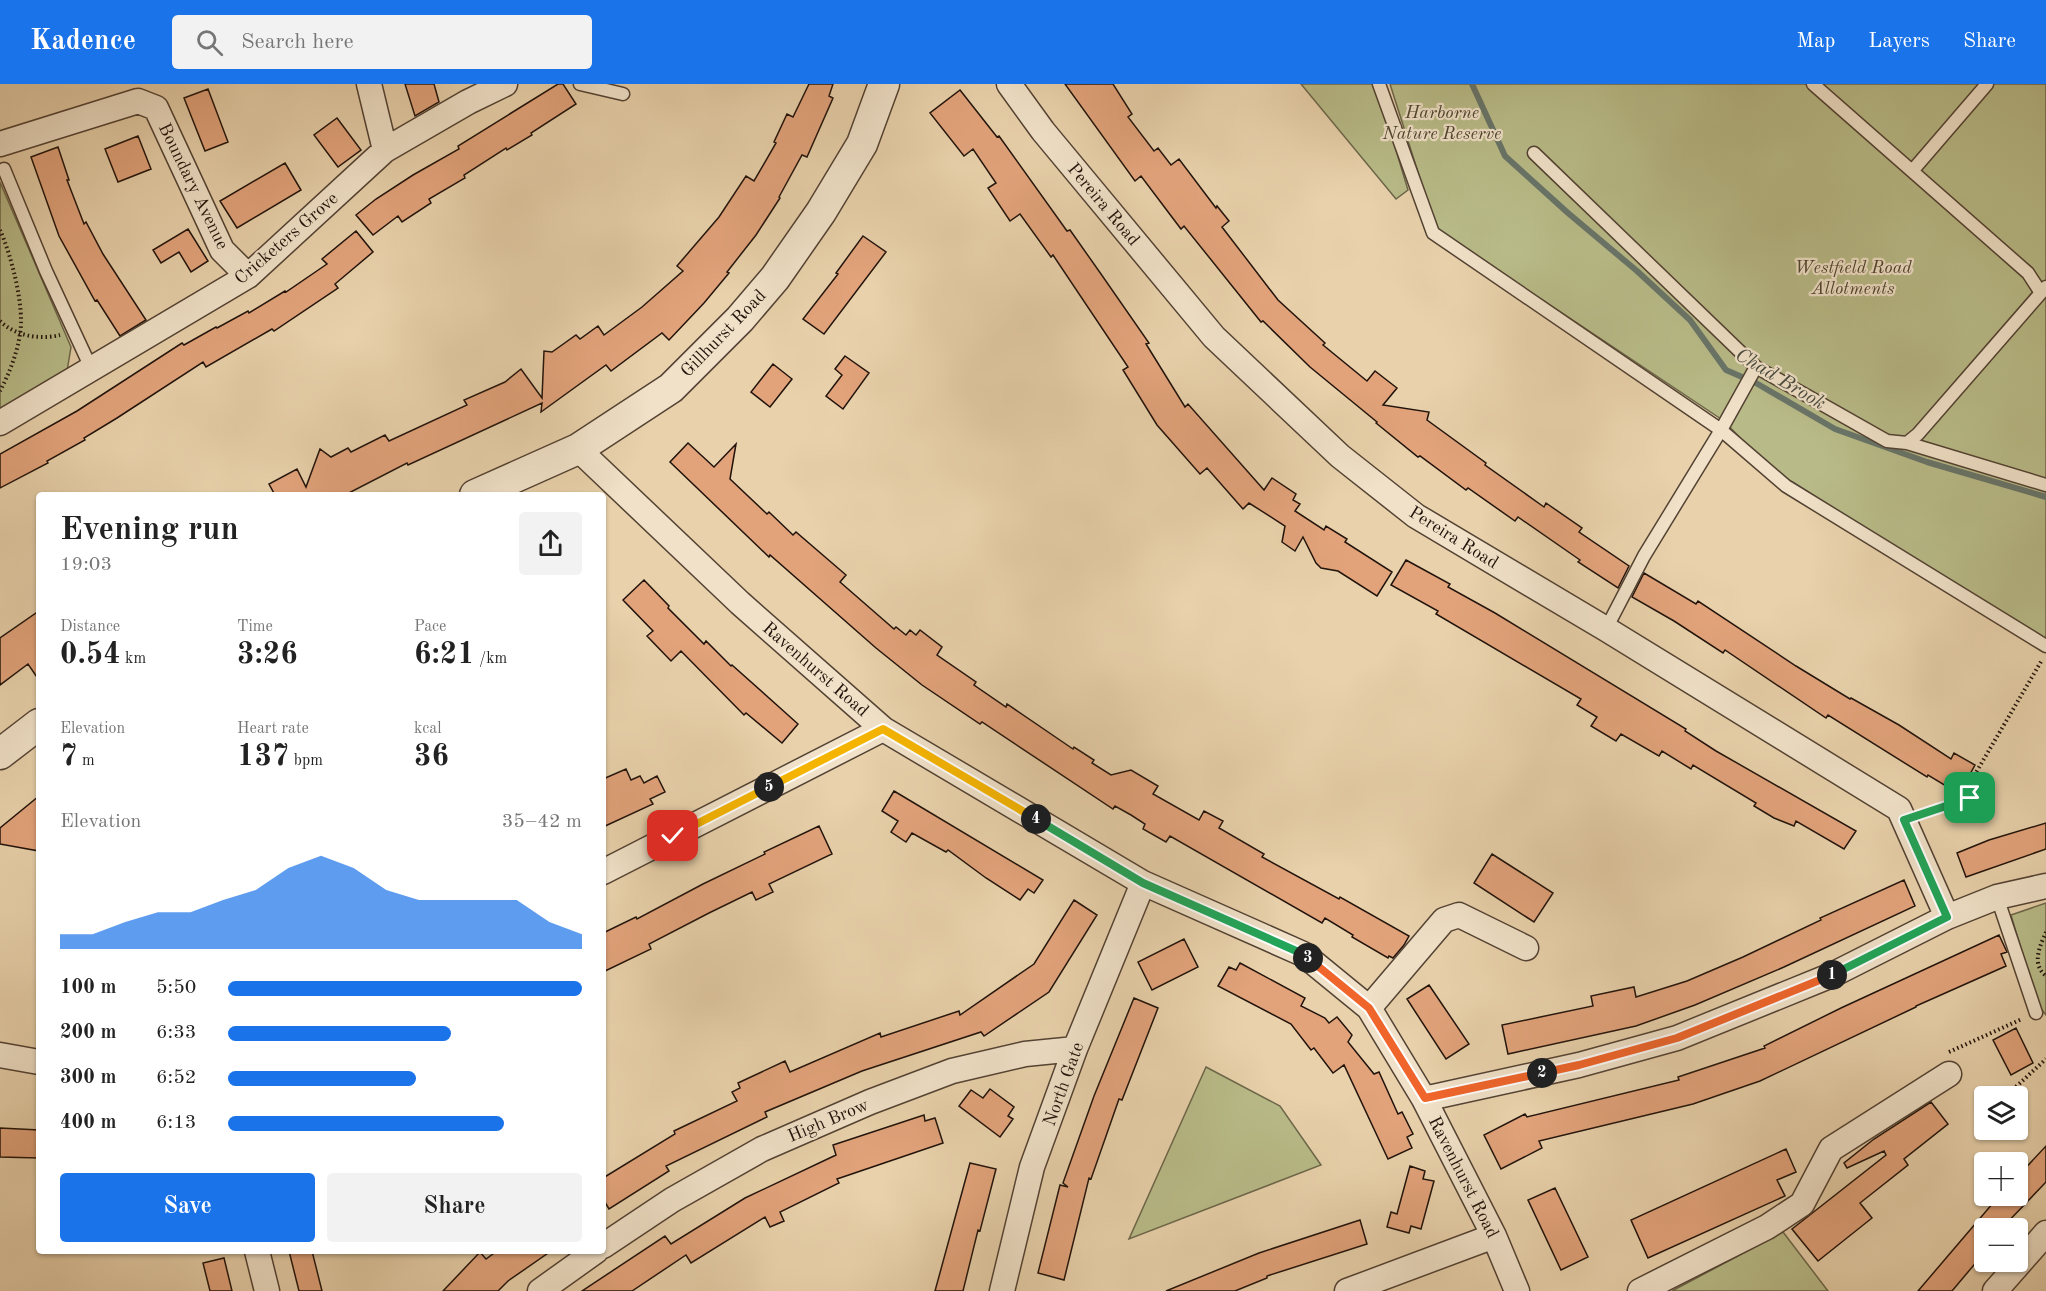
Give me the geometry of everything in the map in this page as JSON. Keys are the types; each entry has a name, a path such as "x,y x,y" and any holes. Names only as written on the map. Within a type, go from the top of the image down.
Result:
{"street":[{"path":"369,84 385,150"},
{"name":"Cricketers Grove","path":"0,423 248,276 385,150 468,102 505,84"},
{"name":"Gillhurst Road","path":"482,492 578,448 671,388 740,319 775,278 821,212 862,144 884,84"},
{"name":"Pereira Road","path":"1010,84 1043,131 1214,337 1340,456 1416,516 1606,629 1899,809 1947,917"},
{"name":"Boundary Avenue","path":"0,144 138,101 156,108 222,250 248,276"},
{"name":"Ravenhurst Road","path":"578,448 740,603 883,729 1143,883 1303,954 1369,1008 1425,1098 1494,1236 1517,1291"},
{"path":"0,754 36,726"},
{"path":"606,870 883,729"},
{"name":"North Gate","path":"1002,1291 1032,1167 1075,1049 1143,883"},
{"path":"1425,1098 1579,1065 1677,1038 1832,975 1947,917 1997,897 2046,886"},
{"path":"1369,1008 1444,920 1460,915 1526,948"},
{"name":"High Brow","path":"606,1244 672,1200 762,1149 870,1102 952,1071 1025,1054 1075,1049"},
{"path":"0,1055 36,1061"},
{"path":"1640,1291 1767,1227 1802,1204 1831,1149 1949,1074"},
{"path":"1995,1291 2046,1233"},
{"path":"1347,1291 1494,1236"},
{"path":"258,1254 267,1291"},
{"path":"540,1291 592,1254"}],"lane":[{"path":"580,84 623,94"},
{"path":"1379,84 1433,233 1721,430 1786,486 2046,646"},
{"path":"1813,84 1913,170 2028,273 2043,290 1918,434 1907,443"},
{"path":"1913,170 1987,84"},
{"path":"1534,153 1751,376 1887,441 1907,443 2046,485"},
{"path":"4,168 46,271 91,368"},
{"path":"1606,629 1644,556 1721,430 1751,376"},
{"path":"1997,897 2036,1013"}],"path":[{"path":"0,230 10,256 21,318 21,334 13,362 0,392"},
{"path":"0,321 21,334 58,336 73,329"},
{"path":"1904,820 1970,798 1971,780 2046,653"},
{"path":"2046,932 2038,951 2038,962 2042,973 2046,976"},
{"path":"1949,1074 1939,1057 2036,1013"},
{"path":"2017,1086 2046,1059"}],"green space":[{"path":"1301,84 1376,84 1408,190 1396,199"},
{"name":"Westfield Road Allotments","path":"1390,84 2046,84 2046,646 1794,483 1775,474 1724,421 1436,229"},
{"path":"0,182 71,347 67,371 0,416"},
{"path":"2046,903 2046,1015 2037,1004 2011,915"},
{"path":"1206,1067 1280,1106 1321,1165 1129,1239"},
{"path":"1783,1232 1828,1291 1672,1291"}],"building":[{"path":"405,84 434,84 439,102 415,116"},
{"path":"558,84 563,84 576,104 531,133 532,135 507,150 506,148 464,175 465,178 429,199 431,203 402,222 398,216 373,235 356,215 413,175 459,149 458,146"},
{"path":"809,84 833,84 829,96 833,98 807,157 802,155 780,198 756,235 727,272 729,273 669,340 662,333 611,371 606,365 541,412 542,403 408,465 407,463 351,492 273,492 269,484 297,469 306,487 320,449 331,457 348,448 351,452 385,435 389,441 467,405 464,400 505,382 521,369 542,398 544,351 552,352 576,335 580,339 598,326 604,335 642,307 683,271 677,266 719,217 746,176 754,181 776,143 774,142 787,114 793,117"},
{"path":"1065,84 1113,84 1132,114 1128,117 1154,151 1158,148 1171,165 1179,159 1216,208 1217,206 1229,221 1222,227 1278,300 1325,343 1323,345 1367,381 1375,371 1397,388 1383,405 1429,412 1427,420 1486,463 1485,465 1544,507 1546,503 1582,528 1579,532 1629,566 1618,588 1578,562 1580,560 1518,517 1515,521 1468,488 1466,490 1420,456 1418,457 1310,367 1263,321 1261,322 1184,226 1181,229 1141,176 1135,181"},
{"path":"208,89 228,142 205,151 184,98"},
{"path":"960,90 997,137 999,136 1067,231 1070,230 1149,343 1146,344 1185,407 1188,404 1264,490 1272,478 1296,494 1293,500 1300,504 1295,511 1324,530 1326,526 1347,539 1345,542 1392,572 1377,596 1338,571 1321,568 1316,563 1303,537 1295,551 1282,542 1285,526 1249,503 1243,509 1207,468 1200,474 1157,425 1123,370 1128,367 1053,255 1051,257 1020,214 1010,221 988,188 996,183 973,149 964,156 930,113"},
{"path":"337,118 361,150 338,167 314,135"},
{"path":"138,136 151,169 118,182 105,149"},
{"path":"58,147 69,180 67,180 84,224 86,222 103,254 146,320 120,336 97,300 95,301 59,236 31,157"},
{"path":"285,163 301,190 237,228 220,201"},
{"path":"188,229 208,261 191,272 179,252 161,263 153,250"},
{"path":"356,231 373,252 335,284 338,288 274,331 272,329 206,367 203,362 84,438 85,440 47,461 48,463 0,488 0,454 77,411 182,343 184,345 286,292 327,264 322,259"},
{"path":"863,236 886,252 824,334 803,319 838,274 836,273"},
{"path":"845,356 869,373 843,409 826,396 842,375 835,369"},
{"path":"773,364 792,379 770,407 751,392"},
{"path":"688,443 714,467 736,444 730,479 767,514 769,512 793,535 796,532 846,575 840,582 894,629 896,627 906,635 910,630 916,635 920,630 942,647 937,655 976,682 974,685 1006,707 1007,704 1073,749 1074,747 1094,760 1092,763 1111,775 1131,770 1158,786 1153,794 1199,820 1204,811 1223,821 1219,828 1264,854 1262,857 1409,936 1404,945 1393,958 1389,956 1388,958 1325,918 1322,923 1170,836 1166,842 1143,829 1145,824 1115,806 1113,809 922,685 770,555 769,557 670,462"},
{"path":"1406,560 1450,584 1448,587 1686,729 1685,731 1716,751 1856,831 1844,849 1796,821 1794,826 1774,818 1754,806 1756,803 1693,765 1691,769 1662,751 1659,756 1621,734 1616,741 1591,726 1597,717 1577,705 1581,699 1436,614 1438,611 1391,585"},
{"path":"1644,573 1696,604 1698,601 1796,666 1899,725 1951,759 1954,753 1975,765 1970,774 1972,776 1961,795 1928,775 1927,777 1828,715 1826,718 1725,650 1723,653 1632,597"},
{"path":"644,580 704,644 706,641 731,666 798,724 782,743 746,713 744,715 681,651 671,661 647,636 653,631 623,600"},
{"path":"36,613 36,676 28,664 0,685 0,638"},
{"path":"626,769 631,780 640,776 644,783 657,776 665,792 650,799 653,804 606,826 606,778"},
{"path":"894,791 1043,880 1034,893 1028,889 1020,900 948,850 946,852 912,833 906,842 891,832 898,821 882,811"},
{"path":"36,798 36,850 0,844 0,828"},
{"path":"2046,823 2046,849 1966,877 1957,853 1989,840"},
{"path":"819,826 832,854 769,884 773,892 756,900 752,892 649,944 651,949 606,971 606,932 636,917 637,919 765,854 764,852"},
{"path":"1492,854 1553,893 1534,922 1474,883"},
{"path":"1904,880 1915,906 1784,967 1695,1005 1636,1026 1508,1054 1502,1025 1593,1006 1591,996 1634,987 1636,997 1687,981 1743,957 1821,920 1820,918"},
{"path":"1074,900 1097,915 1049,992 984,1036 981,1032 862,1071 765,1112 767,1117 666,1166 669,1171 609,1209 606,1204 606,1176 675,1134 674,1131 737,1101 732,1092 740,1088 738,1083 785,1061 790,1072 880,1033 881,1037 959,1011 960,1015 1034,964"},
{"path":"1999,935 2007,952 2001,954 2006,966 1916,1006 1760,1081 1693,1104 1539,1141 1542,1148 1501,1169 1484,1135 1525,1114 1527,1117 1679,1080 1678,1077 1765,1048 1764,1046 1841,1008"},
{"path":"1184,939 1198,967 1152,990 1138,962"},
{"path":"1240,963 1305,998 1301,1006 1325,1018 1329,1023 1337,1017 1352,1035 1348,1042 1374,1074 1379,1072 1398,1114 1402,1112 1413,1134 1407,1137 1412,1148 1388,1159 1344,1065 1333,1073 1314,1048 1311,1050 1291,1024 1218,986 1229,967 1236,970"},
{"path":"1429,985 1469,1044 1446,1059 1407,999"},
{"path":"1134,998 1158,1008 1122,1100 1119,1099 1091,1179 1089,1178 1064,1280 1038,1273 1060,1185 1068,1187 1063,1183 1094,1096"},
{"path":"2016,1028 2033,1063 2011,1075 1993,1040"},
{"path":"990,1089 1014,1107 1008,1116 1013,1119 1000,1137 959,1106 971,1090 983,1098"},
{"path":"1931,1102 1948,1124 1904,1159 1908,1165 1860,1203 1872,1218 1818,1261 1792,1229 1886,1155 1884,1151 1847,1168 1844,1163 1874,1139"},
{"path":"924,1115 925,1121 935,1118 943,1143 837,1179 839,1183 780,1212 784,1221 770,1227 765,1217 691,1263 686,1255 632,1291 582,1291 665,1236 671,1244 745,1198 836,1155 833,1145"},
{"path":"0,1128 36,1130 36,1158 0,1157"},
{"path":"2046,1146 2046,1182 2028,1201 2028,1165"},
{"path":"1786,1149 1796,1172 1777,1180 1785,1196 1648,1258 1631,1220"},
{"path":"970,1163 996,1169 980,1231 978,1230 963,1291 935,1291"},
{"path":"1410,1166 1425,1171 1423,1179 1434,1181 1421,1229 1411,1226 1409,1233 1387,1227 1391,1212 1397,1214"},
{"path":"1555,1188 1588,1257 1561,1270 1528,1200"},
{"path":"1990,1206 2023,1206 2012,1218 1980,1218"},
{"path":"1360,1220 1367,1244 1267,1276 1267,1278 1235,1291 1166,1291 1259,1253"},
{"path":"1974,1225 1974,1265 1952,1291 1918,1291"},
{"path":"290,1254 313,1254 322,1291 299,1291"},
{"path":"478,1254 482,1254 486,1259 493,1254 547,1254 508,1281 498,1291 443,1291"},
{"path":"224,1258 232,1291 210,1291 203,1263"}],"waterway":[{"name":"Chad Brook","path":"1472,84 1505,156 1690,320 1726,370 1756,383 1835,429 1927,462 2046,497"}],"route":[{"path":"673,836 883,729 1143,883 1303,954 1369,1008 1425,1098 1579,1065 1677,1038 1832,975 1947,917 1904,820 1970,798"}],"park label":[{"name":"Harborne Nature Reserve","path":"1442,122"}]}
